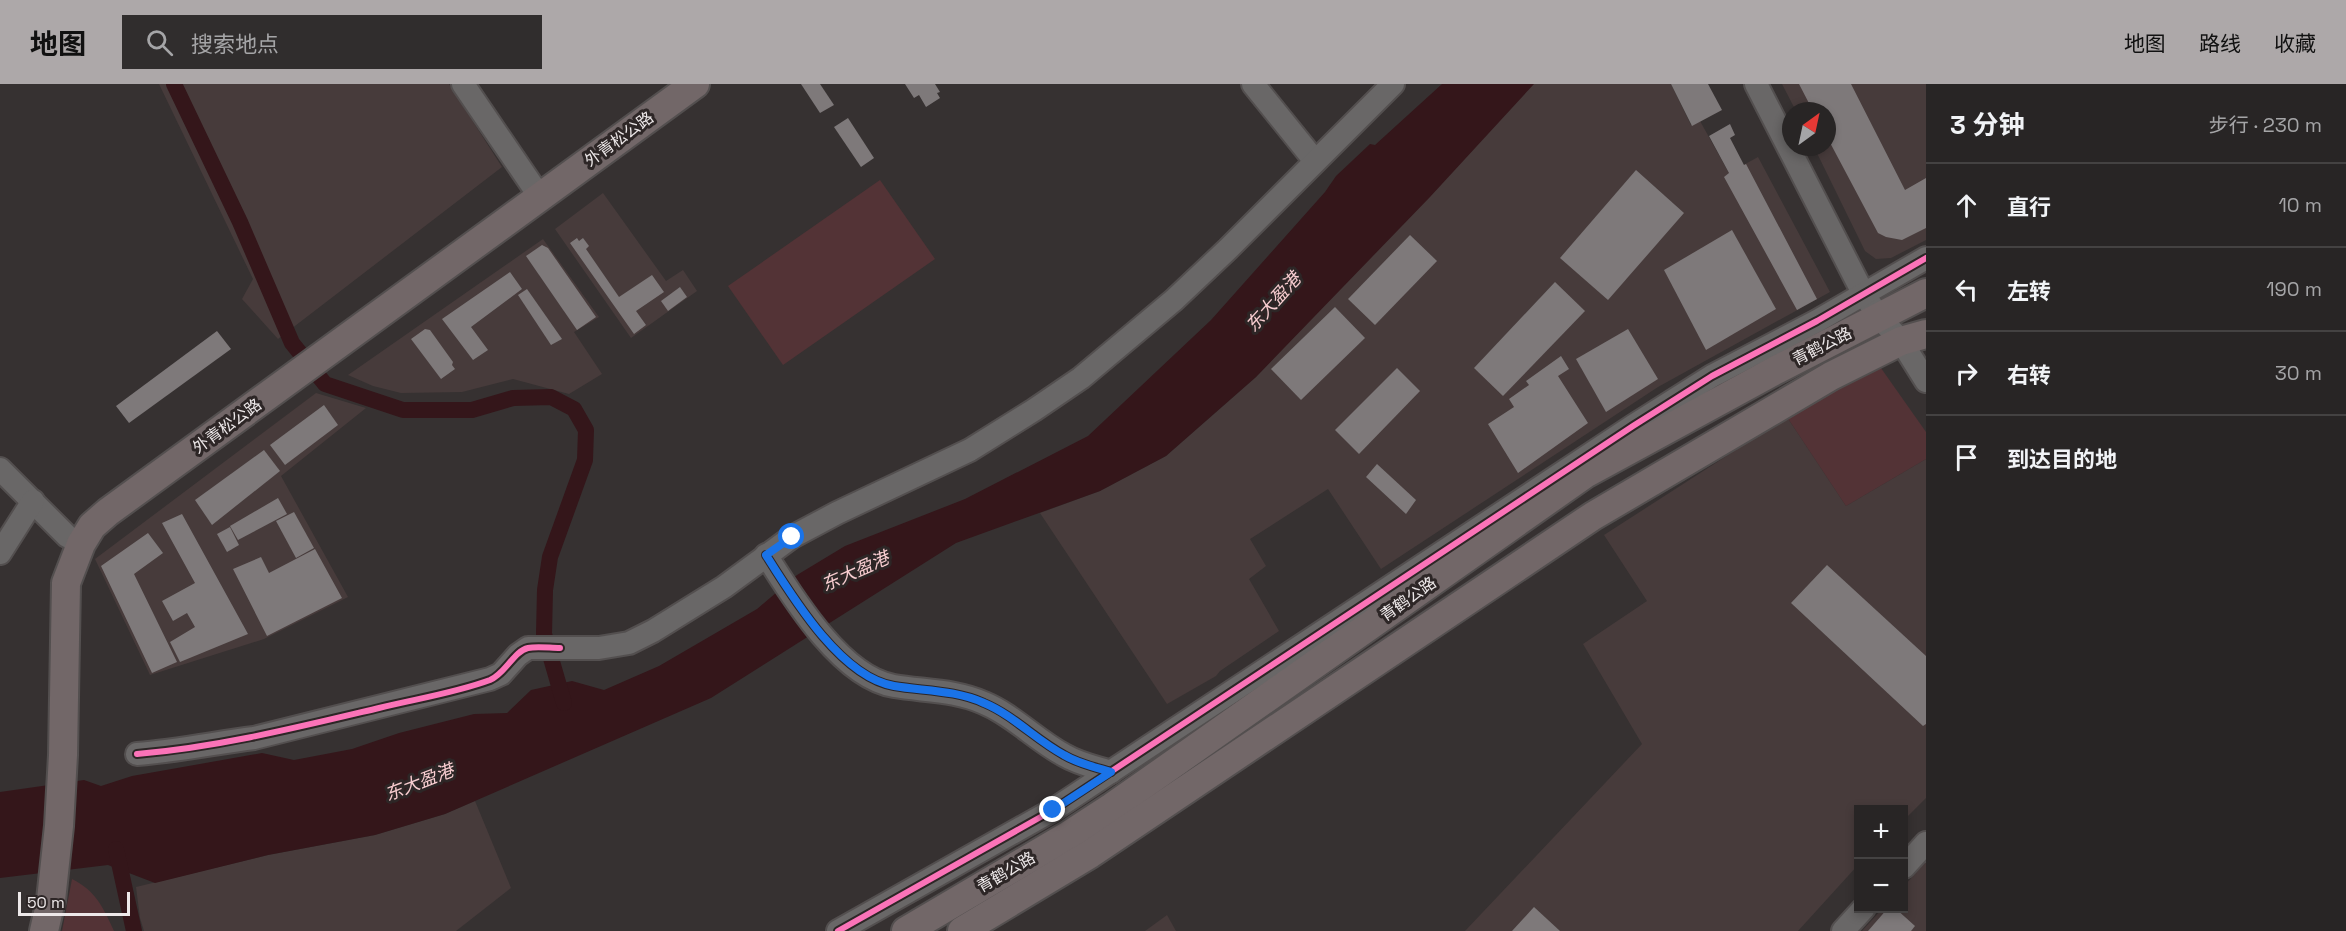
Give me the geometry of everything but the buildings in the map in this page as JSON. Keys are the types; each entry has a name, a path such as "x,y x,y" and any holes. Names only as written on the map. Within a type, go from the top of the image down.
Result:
{"main road":[{"name":"外青松公路","path":"535,192 669,84"},
{"name":"外青松公路","path":"44,931 43,899 59,826 54,753 52,582 58,558 74,540 82,516 100,500 305,360 535,192 695,84"},
{"name":"青鹤公路","path":"962,931 1090,854 1123,815 1585,474 1776,370 1926,293"},
{"name":"青鹤公路","path":"906,931 1069,835 1123,815 1593,516 1832,376 1913,338"},
{"name":"外青松公路","path":"27,931 43,899"}],"street":[{"path":"463,84 535,192"},
{"path":"1253,84 1315,161"},
{"path":"137,754 180,751 219,742 254,738 490,680 501,674 518,655 528,648 599,648 629,643 645,635 685,613 724,587 792,537 837,513 970,450 1081,378 1174,300 1394,84"},
{"path":"1756,84 1863,293 1879,317 1913,338 1926,381"},
{"path":"838,931 1053,810 1713,376 1817,321 1926,258"},
{"path":"4,480 33,501 74,540"},
{"path":"0,553 33,501"},
{"path":"766,555 784,584 826,639 853,666 874,680 893,686 932,690 983,702 1062,754 1104,777"},
{"path":"1908,863 1926,843"},
{"path":"1843,931 1860,913"}],"shaded area":[{"path":"159,84 449,84 502,167 278,339 242,299 253,279"},
{"path":"1533,84 1671,84 1691,125 1700,121 1729,173 1758,157 1830,292 1658,387 1381,569 1328,489 1250,539 1266,566 1249,579 1279,631 1216,676 1167,704 1040,513 1100,491 1166,456 1256,377"},
{"path":"1782,84 1926,84 1926,240 1891,258 1876,259 1865,251 1818,156 1836,156 1836,102 1791,102"},
{"path":"880,180 935,259 783,365 728,286"},
{"path":"603,193 666,281 683,270 697,291 631,338 555,229"},
{"path":"543,239 599,317 574,332 602,374 569,394 513,379 462,392 401,393 373,386 348,375"},
{"path":"1876,361 1926,432 1926,459 1846,506 1787,417"},
{"path":"316,393 366,408 281,476 348,597 264,639 150,675 95,559"},
{"path":"1787,417 1846,506 1926,459 1926,798 1908,816 1908,805 1854,805 1854,869 1798,931 1465,931 1642,744 1583,644 1647,601 1604,535"},
{"path":"475,801 511,888 456,931 144,931 136,887 268,855 375,835 445,814"},
{"path":"1926,862 1926,931 1862,931 1878,913 1908,913 1908,882"},
{"path":"72,879 98,900 114,931 62,931"},
{"path":"1167,915 1176,931 1145,931"}],"water":[{"name":"东大盈港","path":"1442,84 1534,84 1430,197 1256,377 1166,456 1100,491 956,543 711,698 445,814 375,835 268,855 155,883 108,865 0,878 0,792 84,780 101,786 132,776 262,753 294,760 352,749 399,733 474,714 507,713 531,690 572,681 604,690 659,666 757,609 797,575 845,546 965,499 1088,436 1211,320 1325,192 1336,176 1370,144 1375,145"}],"waterway":[{"path":"174,84 240,222 292,343 325,384 403,410 472,410 513,398 551,397 574,409 586,430 585,460 550,557 545,590 544,634 564,703"},
{"path":"116,849 134,931"}],"cycle path":[{"path":"838,931 1053,810 1712,376 1817,321 1926,258"},
{"path":"766,555 820,633 855,668 874,680 894,686 951,693 984,703 1005,714 1070,758 1111,772"},
{"path":"137,754 198,747 259,736 477,685 495,677 523,650 535,647 560,648"}],"route":[{"path":"792,537 766,555 784,584 826,639 853,666 874,680 893,686 932,690 983,702 1080,764 1111,772 1053,810"}]}
